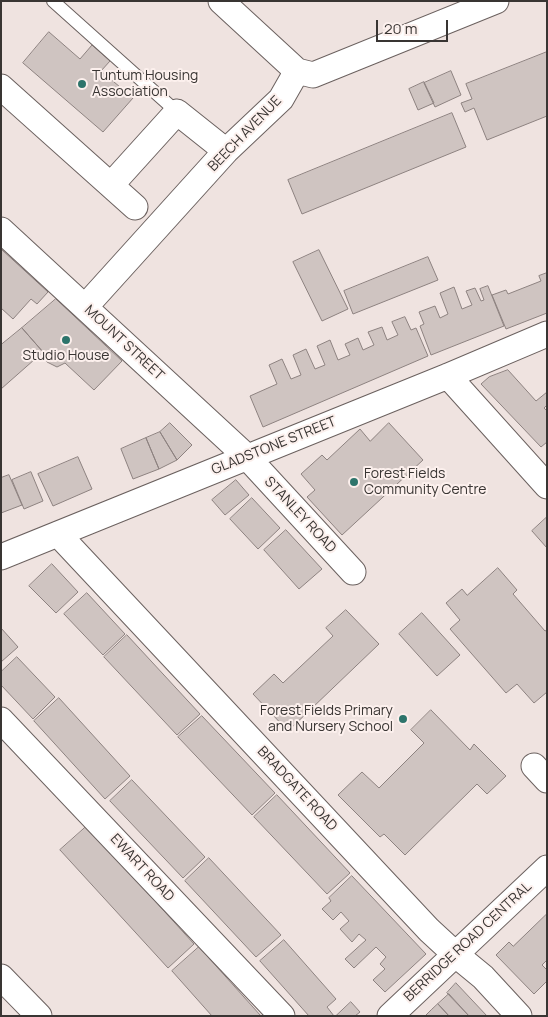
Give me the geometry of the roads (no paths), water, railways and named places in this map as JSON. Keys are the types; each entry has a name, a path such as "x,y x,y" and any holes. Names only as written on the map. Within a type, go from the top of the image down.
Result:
{"street":[{"path":"221,1 297,71 313,75 496,1"},
{"name":"BEECH AVENUE","path":"85,307 226,151 281,99 297,71"},
{"path":"1,87 135,207"},
{"path":"111,185 177,112 226,151"},
{"name":"MOUNT STREET","path":"1,230 247,457"},
{"name":"GLADSTONE STREET","path":"1,557 547,334"},
{"path":"448,376 547,486"},
{"name":"STANLEY ROAD","path":"247,457 354,572"},
{"name":"BRADGATE ROAD","path":"58,534 422,923 482,977 519,1016"},
{"name":"EWART ROAD","path":"1,720 282,1016"},
{"name":"BERRIDGE ROAD CENTRAL","path":"390,1016 547,868"},
{"path":"1,977 39,1016"}],"lane":[{"path":"53,1 177,112"}],"place":[{"name":"Tuntum Housing Association","path":"82,84"},
{"name":"Studio House","path":"66,340"},
{"name":"Forest Fields Community Centre","path":"354,482"},
{"name":"Forest Fields Primary and Nursery School","path":"403,719"}]}
